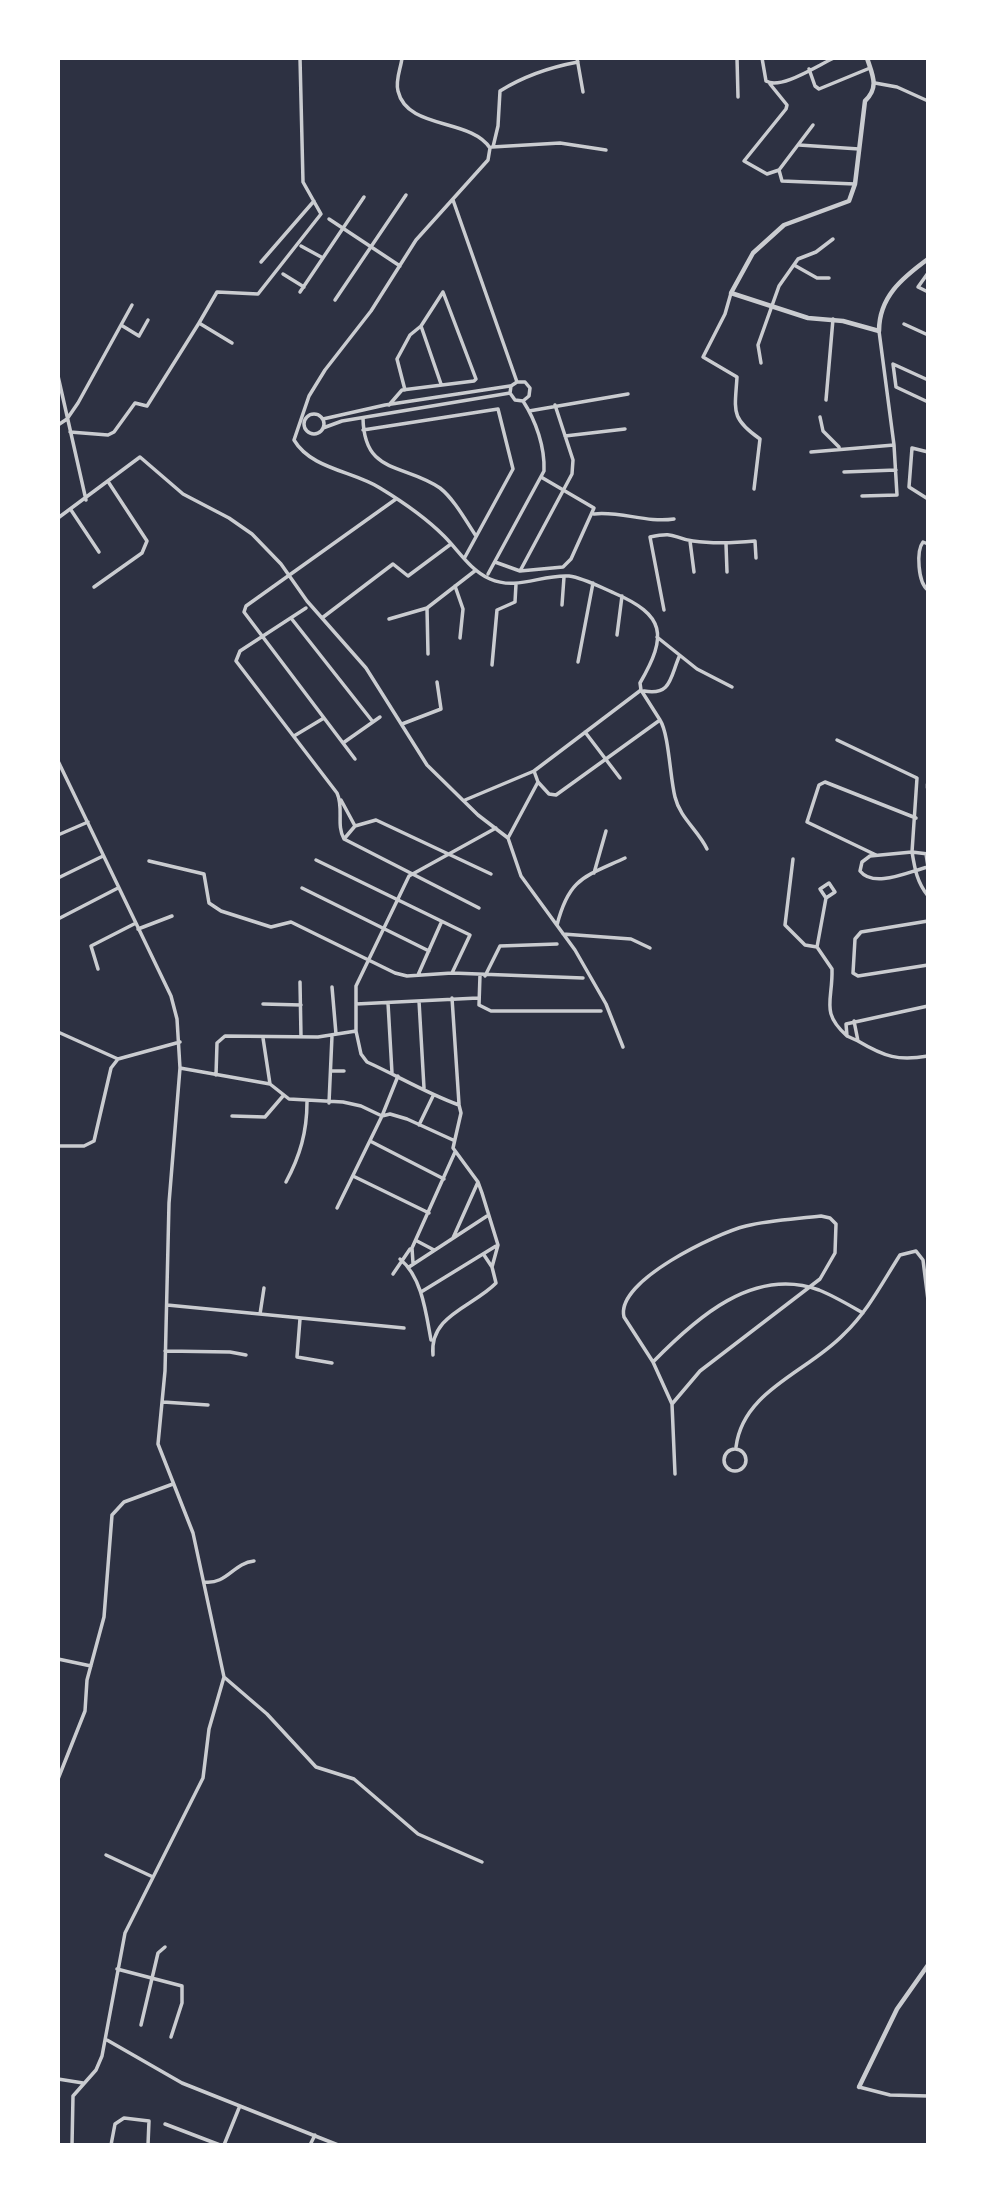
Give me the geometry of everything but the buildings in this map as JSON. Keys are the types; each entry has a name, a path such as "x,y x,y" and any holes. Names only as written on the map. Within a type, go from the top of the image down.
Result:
{"street":[{"path":"70,432 108,435 114,432 135,403 147,406 217,292 258,293 320,215 303,182 300,58"},
{"path":"402,58 398,91 405,103 425,118 464,130 491,147 560,143 606,150"},
{"path":"737,58 738,97"},
{"path":"762,58 766,82 787,105 744,161 767,174 779,170 813,125"},
{"path":"770,84 787,82 834,58"},
{"path":"754,489 760,439 741,426 733,407 737,377 703,357 725,314 744,265 777,230 798,217 844,205 849,201 855,184 865,101 871,96 875,83 867,58"},
{"path":"583,92 578,60 542,69 536,76 500,91 498,126 488,160 416,240 325,370 309,396 294,440 301,452 378,486 420,514 476,570 491,580 516,584 565,577 593,583 622,596 653,615 657,637 651,662 640,683 641,690 660,720 675,799 684,819 700,834 707,849"},
{"path":"809,69 815,86 819,89 870,68"},
{"path":"875,83 897,87 928,101"},
{"path":"799,145 859,149"},
{"path":"779,170 782,181 787,182 855,184"},
{"path":"335,300 406,195"},
{"path":"300,292 364,197"},
{"path":"453,200 517,382"},
{"path":"261,262 314,201"},
{"path":"328,219 400,266"},
{"path":"761,363 758,345 779,286 798,259 816,252 833,239"},
{"path":"301,246 323,258"},
{"path":"862,496 897,495 894,445 878,331 883,307 893,288 928,259"},
{"path":"794,265 817,278 829,278"},
{"path":"928,273 918,287 928,292"},
{"path":"284,274 304,287"},
{"path":"389,405 393,397 405,390 477,379 447,294 440,293 421,326 410,335 397,359 405,390"},
{"path":"731,293 808,318 833,320 878,331"},
{"path":"58,425 67,419 132,305"},
{"path":"121,325 139,336 148,320"},
{"path":"825,400 833,320"},
{"path":"199,323 232,343"},
{"path":"904,324 928,335"},
{"path":"421,326 441,384"},
{"path":"928,380 893,364 896,387 928,402"},
{"path":"58,376 60,395 86,500"},
{"path":"302,416 316,414 323,419 389,405 512,386 517,382 525,383 530,388 529,396 523,401 515,400 510,393"},
{"path":"510,393 512,386"},
{"path":"297,430 318,433 323,428 362,418 510,393"},
{"path":"529,411 628,394"},
{"path":"488,574 541,477 545,453 523,401"},
{"path":"520,571 564,489 573,466 555,405"},
{"path":"363,430 498,410 513,469 466,557"},
{"path":"306,430 304,423 309,416"},
{"path":"820,417 823,431 841,448"},
{"path":"362,418 365,444 375,457 438,487 476,536"},
{"path":"323,419 323,428"},
{"path":"565,436 625,429"},
{"path":"811,452 894,445"},
{"path":"928,452 912,447 908,478 909,487 928,499"},
{"path":"58,519 140,457 183,494 229,518 252,534 366,668 427,765 508,838 521,876 558,925 606,1004 623,1047"},
{"path":"844,472 895,470"},
{"path":"495,562 520,571 568,564 594,514 590,503 541,477"},
{"path":"94,587 142,553 147,541 109,482"},
{"path":"355,760 245,616 246,606 396,499"},
{"path":"71,510 99,552"},
{"path":"594,514 614,512 658,521 674,519"},
{"path":"664,610 650,537 671,533 690,541 726,544 755,541 756,558"},
{"path":"690,541 694,572"},
{"path":"928,544 923,542 919,548 921,582 928,590"},
{"path":"321,618 393,564 408,576 450,544"},
{"path":"726,544 727,572"},
{"path":"389,619 427,608 476,570"},
{"path":"562,605 565,577"},
{"path":"578,662 593,583"},
{"path":"492,665 498,610 515,601 516,584"},
{"path":"455,586 463,609 460,638"},
{"path":"617,635 622,596"},
{"path":"306,608 236,654 236,661 340,799 355,826"},
{"path":"427,608 428,654"},
{"path":"291,618 373,722"},
{"path":"657,637 715,680 732,687"},
{"path":"641,690 657,694 665,689 680,656"},
{"path":"402,724 441,709 437,682"},
{"path":"464,800 534,771 641,690"},
{"path":"343,743 380,717"},
{"path":"294,736 324,718"},
{"path":"534,771 538,782 554,796 660,720"},
{"path":"584,732 620,778"},
{"path":"837,740 917,778 912,852 916,878 928,896"},
{"path":"58,761 171,996 180,1042 169,1203 166,1351 158,1444 193,1533 224,1677 208,1729 203,1778 125,1933 107,2040 96,2070 73,2096 72,2145"},
{"path":"508,838 538,782"},
{"path":"876,855 810,826 807,816 819,785 825,782 916,818"},
{"path":"340,799 340,831 344,839 479,908"},
{"path":"344,839 355,826 376,820 491,874"},
{"path":"58,835 88,822"},
{"path":"459,1105 433,1096 424,1087 364,1059 356,1031 356,986 397,899 413,873 496,828"},
{"path":"594,873 606,831"},
{"path":"912,852 927,854 928,867 874,879 865,877 860,870 862,862 876,855 912,852"},
{"path":"58,878 104,856"},
{"path":"558,925 570,889 594,873 625,858"},
{"path":"793,859 785,925 805,945 817,947"},
{"path":"316,860 470,935 452,973"},
{"path":"149,861 204,874 209,903 221,911 271,927 291,922 395,973 583,978"},
{"path":"826,898 835,892 829,883 820,889 826,898 817,947 832,969 828,1005 831,1023 847,1036 897,1060 928,1056"},
{"path":"58,919 118,888"},
{"path":"302,888 384,926 429,951"},
{"path":"138,929 172,916"},
{"path":"928,921 861,932 855,939 853,973 858,976 928,965"},
{"path":"418,975 442,922"},
{"path":"98,969 91,946 136,923"},
{"path":"563,934 631,939 650,948"},
{"path":"485,976 500,946 557,944"},
{"path":"480,975 478,1005 491,1011 601,1012"},
{"path":"300,982 302,1037"},
{"path":"329,1102 334,1035 332,987"},
{"path":"452,998 461,1113 453,1140 455,1153 478,1182 498,1245 492,1267"},
{"path":"356,1004 478,998"},
{"path":"419,1001 424,1087"},
{"path":"388,1003 392,1073"},
{"path":"263,1004 301,1005"},
{"path":"847,1036 846,1024 854,1021 928,1006"},
{"path":"854,1021 858,1041"},
{"path":"216,1075 219,1038 225,1036 302,1037 356,1031"},
{"path":"58,1041 59,1033 118,1059"},
{"path":"262,1038 270,1084"},
{"path":"58,1146 85,1146 94,1141 111,1068 118,1059 180,1042"},
{"path":"180,1068 270,1084 283,1096 307,1102 343,1102 382,1116 390,1114 453,1140"},
{"path":"331,1071 344,1070"},
{"path":"337,1208 382,1116 398,1076"},
{"path":"232,1116 265,1116 283,1096"},
{"path":"419,1125 433,1096"},
{"path":"286,1182 299,1158 307,1125 307,1102"},
{"path":"370,1141 444,1180"},
{"path":"393,1274 400,1259 417,1241 455,1153"},
{"path":"353,1176 429,1213"},
{"path":"452,1240 478,1182"},
{"path":"411,1265 487,1216"},
{"path":"672,1404 700,1371 820,1279 835,1253 836,1224 830,1218 746,1226 701,1242 654,1273 623,1305 624,1317 653,1362 672,1404 675,1474"},
{"path":"417,1241 435,1250"},
{"path":"421,1292 498,1245"},
{"path":"412,1248 411,1265 421,1292 433,1355"},
{"path":"736,1447 738,1430 754,1404 843,1336 863,1313 900,1255 909,1250 916,1251 923,1260 928,1300"},
{"path":"429,1326 444,1321 493,1286 497,1276 484,1255"},
{"path":"400,1259 411,1265"},
{"path":"653,1362 709,1310 764,1287 810,1288 863,1313"},
{"path":"260,1314 264,1288"},
{"path":"167,1305 404,1328"},
{"path":"300,1319 297,1357 332,1363"},
{"path":"431,1340 444,1321"},
{"path":"166,1351 230,1352 246,1355"},
{"path":"163,1402 208,1405"},
{"path":"736,1447 746,1455 747,1462 739,1471 733,1472 724,1460 727,1452 736,1447"},
{"path":"58,1779 85,1712 91,1666 104,1617 113,1515 124,1502 173,1484"},
{"path":"204,1582 221,1581 241,1564 254,1561"},
{"path":"58,1659 91,1666"},
{"path":"224,1677 267,1714 316,1767 354,1779 418,1834 482,1861"},
{"path":"106,1855 153,1878"},
{"path":"141,2025 158,1953 166,1947"},
{"path":"928,1965 897,2009 859,2087 890,2095 928,2096"},
{"path":"117,1969 182,1986 182,2003 171,2037"},
{"path":"107,2040 182,2083 239,2108 338,2145"},
{"path":"58,2079 85,2083"},
{"path":"165,2124 222,2145 239,2108"},
{"path":"111,2145 115,2124 124,2118 149,2121 148,2145"},
{"path":"310,2145 315,2135"}]}
